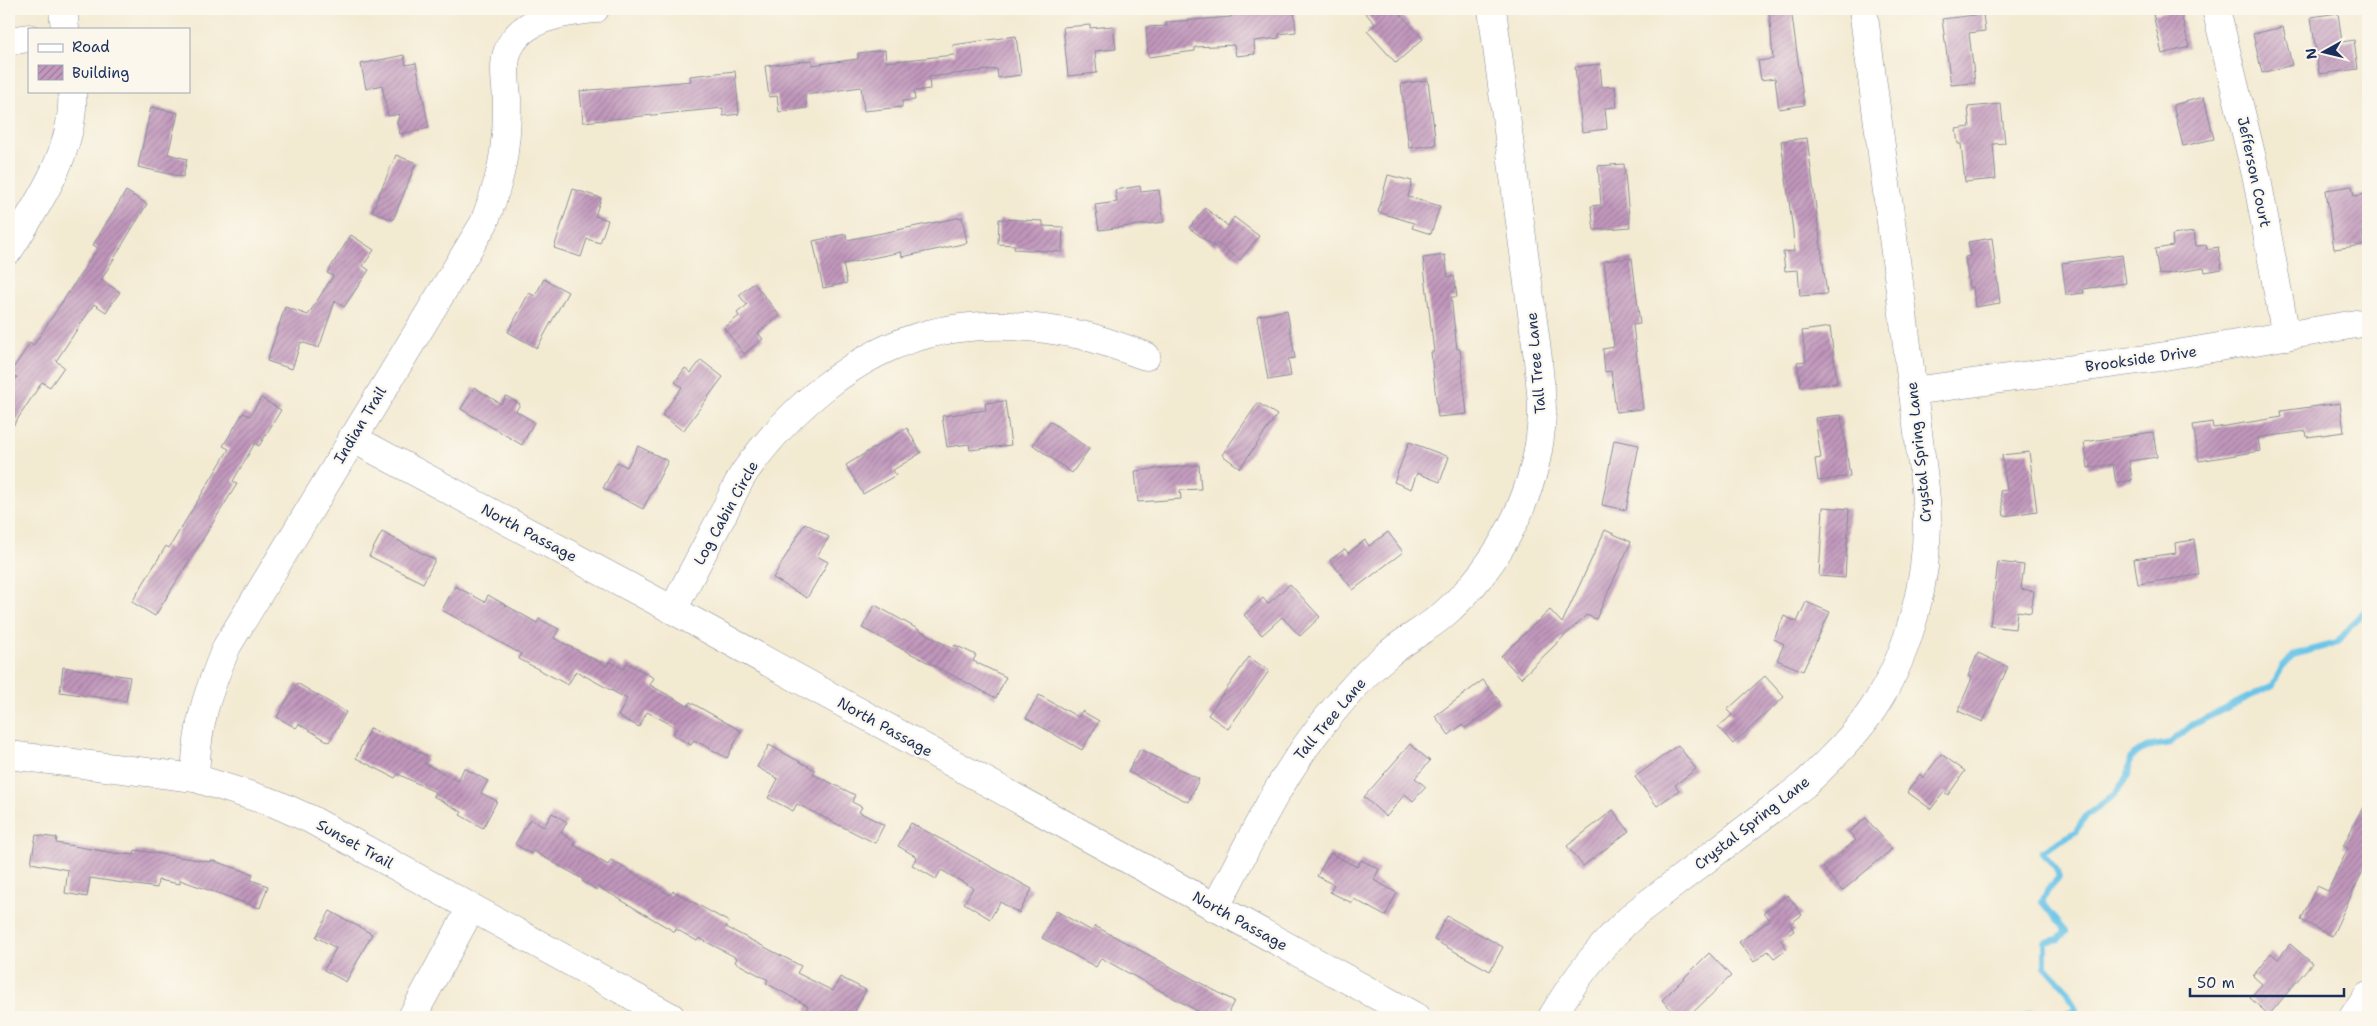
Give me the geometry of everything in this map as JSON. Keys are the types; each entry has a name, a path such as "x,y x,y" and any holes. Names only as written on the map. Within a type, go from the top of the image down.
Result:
{"street":[{"path":"62,9 66,28"},
{"name":"Indian Trail","path":"195,778 196,747 200,719 207,693 227,646 484,223 502,167 507,106 505,67 507,54 513,41 534,23 553,15 594,9"},
{"name":"Tall Tree Lane","path":"1215,908 1287,774 1304,748 1335,709 1386,656 1443,615 1475,584 1511,528 1528,485 1539,438 1542,411 1538,359 1492,9"},
{"name":"Crystal Spring Lane","path":"1552,1017 1580,974 1616,931 1637,912 1805,784 1856,731 1878,701 1895,668 1910,628 1919,593 1925,557 1927,520 1913,391 1863,9"},
{"name":"Jefferson Court","path":"2216,9 2257,179 2286,336"},
{"path":"9,41 28,38"},
{"path":"9,250 26,223 66,143 72,122 72,92"},
{"name":"Brookside Drive","path":"1913,391 2153,358 2368,322"},
{"name":"Log Cabin Circle","path":"673,610 743,475 768,442 789,419 820,391 854,367 891,347 927,334 963,328 996,326 1039,328 1083,335 1146,356"},
{"name":"North Passage","path":"352,438 673,610 1416,1017"},
{"name":"Sunset Trail","path":"9,755 195,778 274,803 310,819 671,1017"},
{"path":"412,1017 471,908"},
{"path":"2353,1017 2368,996"}],"building":[{"path":"1294,9 1296,32 1279,34 1279,38 1254,41 1255,54 1236,56 1234,45 1195,47 1195,51 1148,57 1146,27 1167,26 1166,22 1231,17 1231,12"},
{"path":"1362,9 1396,9 1423,39 1396,63 1367,31 1375,24"},
{"path":"1769,9 1791,9 1804,105 1779,109 1775,78 1761,80 1758,61 1773,59"},
{"path":"2180,9 2189,47 2162,54 2153,14"},
{"path":"2338,13 2342,42 2354,40 2358,69 2319,74 2311,17"},
{"path":"1983,14 1985,31 1969,33 1975,83 1951,85 1942,19"},
{"path":"1090,25 1090,28 1113,26 1116,49 1095,51 1097,73 1068,76 1063,27"},
{"path":"2283,27 2292,65 2262,73 2253,34"},
{"path":"1016,36 1021,75 998,78 997,69 929,77 930,89 914,91 915,100 902,101 902,107 864,111 861,87 805,95 807,108 779,112 777,96 769,97 765,66 812,60 812,65 858,59 858,53 885,50 886,62 954,55 953,45"},
{"path":"404,55 406,65 416,63 429,128 400,134 397,122 400,114 388,116 382,85 366,89 361,64"},
{"path":"1600,64 1602,87 1615,86 1617,107 1605,108 1607,129 1582,132 1575,67"},
{"path":"735,71 739,114 723,116 723,108 583,122 580,91 691,81 690,76"},
{"path":"1428,80 1436,145 1409,148 1401,84"},
{"path":"2204,97 2214,139 2183,146 2173,105"},
{"path":"2001,104 2005,143 1993,144 1996,179 1965,182 1961,144 1958,144 1956,129 1970,127 1968,107"},
{"path":"151,107 178,113 168,154 187,159 183,177 138,167"},
{"path":"1807,138 1827,294 1800,296 1798,270 1785,271 1783,252 1794,251 1781,141"},
{"path":"396,155 416,163 393,220 372,211"},
{"path":"1624,164 1630,227 1594,230 1591,206 1601,205 1598,166"},
{"path":"1388,175 1412,181 1408,197 1440,206 1431,234 1412,228 1414,223 1378,212"},
{"path":"1140,186 1141,192 1159,190 1164,222 1099,230 1095,205 1117,202 1115,190"},
{"path":"2352,186 2354,196 2368,194 2368,231 2362,232 2364,245 2334,249 2326,190"},
{"path":"573,189 601,198 595,216 608,220 600,243 587,239 581,257 554,248"},
{"path":"126,191 147,204 101,280 120,292 106,312 94,304 56,361 64,367 50,387 42,382 9,432 9,389 17,377 10,373 30,343 33,346 98,248 93,245"},
{"path":"1205,208 1228,226 1234,217 1259,236 1240,260 1217,243 1215,247 1189,228"},
{"path":"962,217 967,243 902,257 901,252 843,264 847,283 823,288 813,241 846,234 847,240"},
{"path":"999,219 1043,221 1043,226 1063,227 1062,252 1014,249 1015,245 998,244"},
{"path":"2194,232 2196,246 2206,245 2207,249 2218,247 2222,269 2205,272 2204,268 2159,275 2155,249 2173,246 2172,235"},
{"path":"351,235 374,250 363,266 369,270 344,307 335,301 319,348 301,342 292,369 267,361 285,307 308,315 333,276 327,273"},
{"path":"1992,238 2000,303 1975,307 1973,287 1969,287 1965,257 1970,256 1968,242"},
{"path":"1445,255 1448,277 1454,276 1457,297 1451,297 1457,349 1460,349 1467,414 1438,417 1431,352 1434,352 1423,258"},
{"path":"2122,255 2126,283 2083,289 2084,293 2066,295 2062,263"},
{"path":"1632,258 1640,324 1633,325 1643,409 1616,412 1611,371 1605,372 1603,349 1614,347 1604,261"},
{"path":"544,279 568,292 537,348 508,332 529,293 535,296"},
{"path":"754,283 780,316 758,333 763,339 744,354 724,328 739,316 737,313 747,305 739,295"},
{"path":"1287,310 1295,358 1288,359 1291,376 1268,380 1257,316"},
{"path":"1830,327 1837,383 1801,387 1797,362 1806,361 1802,331"},
{"path":"701,360 723,377 683,431 662,415 682,387 675,382 685,368 691,373"},
{"path":"474,387 501,404 506,396 520,404 516,411 534,422 522,445 461,409"},
{"path":"261,398 281,410 259,446 255,443 233,481 237,484 155,616 132,602 166,546 169,548 229,449 223,446 243,413 250,416"},
{"path":"1005,401 1011,445 970,450 969,444 947,447 942,416 986,410 985,403"},
{"path":"1258,403 1277,415 1240,468 1222,455"},
{"path":"2340,403 2344,432 2307,437 2306,431 2258,438 2260,451 2199,461 2193,425 2212,422 2213,428 2282,417 2281,411"},
{"path":"1841,415 1850,476 1818,481 1815,459 1821,458 1815,418"},
{"path":"1050,421 1089,449 1072,473 1033,445"},
{"path":"907,428 921,453 893,470 896,475 863,494 846,465"},
{"path":"2153,432 2157,457 2129,461 2132,480 2116,483 2113,464 2088,468 2084,442"},
{"path":"1614,440 1639,445 1626,510 1602,505"},
{"path":"1409,442 1449,457 1440,482 1417,473 1411,489 1394,482"},
{"path":"638,446 668,461 643,509 603,488 617,462 627,467"},
{"path":"2029,452 2037,511 2004,516 2000,491 2007,490 2002,455"},
{"path":"1199,465 1201,489 1180,490 1181,499 1138,502 1135,471"},
{"path":"1823,507 1849,509 1845,578 1819,576"},
{"path":"805,523 829,537 817,556 828,562 807,598 773,578"},
{"path":"1605,530 1631,542 1596,619 1586,615 1521,678 1501,656 1550,610 1562,623"},
{"path":"382,532 435,560 423,583 369,556"},
{"path":"1388,532 1403,552 1353,590 1330,560 1345,549 1348,553 1365,540 1369,546"},
{"path":"2194,540 2199,575 2138,584 2134,559 2176,553 2175,543"},
{"path":"1998,562 2024,565 2021,589 2034,591 2031,613 2017,611 2015,629 1990,626"},
{"path":"1290,584 1320,617 1300,636 1282,617 1262,635 1244,615 1263,598 1268,604"},
{"path":"455,586 485,602 488,595 537,623 539,619 559,629 554,638 607,666 609,661 624,669 627,663 654,678 650,685 688,706 690,702 741,731 727,758 694,740 691,745 673,735 676,727 647,712 639,727 618,716 627,699 576,671 568,685 519,659 521,654 442,610"},
{"path":"1806,602 1830,612 1803,671 1777,660 1784,644 1774,639 1784,616 1797,622"},
{"path":"875,605 953,649 955,645 976,655 973,661 1006,677 996,698 862,628"},
{"path":"1978,653 2008,667 1983,722 1958,711 1972,678 1968,676"},
{"path":"1249,657 1269,671 1228,729 1208,715"},
{"path":"63,667 130,677 126,701 60,692"},
{"path":"1765,676 1784,697 1733,744 1718,727 1732,715 1727,710"},
{"path":"1483,680 1500,702 1465,728 1462,725 1449,735 1435,716"},
{"path":"297,683 346,712 329,742 299,724 296,728 277,717"},
{"path":"1039,695 1078,717 1082,711 1099,721 1082,750 1026,718"},
{"path":"370,728 427,756 424,763 458,781 464,768 488,781 481,793 497,801 483,828 460,815 462,812 433,796 435,792 398,774 395,778 356,758"},
{"path":"1410,744 1430,761 1415,778 1426,787 1413,801 1405,794 1386,817 1364,797"},
{"path":"769,745 815,770 813,774 855,795 852,802 862,807 859,812 884,825 875,843 797,804 793,811 768,798 778,779 757,767"},
{"path":"1678,745 1696,769 1675,785 1679,790 1657,806 1635,777"},
{"path":"1140,749 1199,779 1188,802 1128,772"},
{"path":"1941,754 1965,771 1948,795 1944,792 1931,809 1907,792 1920,774 1923,778"},
{"path":"2368,797 2368,860 2332,936 2301,920 2317,886 2328,891 2348,848 2343,846"},
{"path":"1613,810 1629,831 1583,866 1567,846"},
{"path":"552,813 567,822 561,833 575,842 574,845 608,865 611,860 670,895 673,891 729,922 726,927 801,966 797,973 833,991 840,977 866,990 852,1017 820,1017 806,1010 808,1006 766,983 768,980 735,962 737,958 699,938 697,941 676,929 675,932 599,887 597,890 582,881 583,879 533,851 531,854 515,844 530,819 544,827"},
{"path":"1866,818 1892,849 1842,891 1823,868 1856,840 1849,832"},
{"path":"911,823 1032,889 1019,913 1000,902 990,919 964,903 973,888 941,870 936,879 912,865 917,857 898,846"},
{"path":"36,835 57,838 56,843 114,853 134,855 135,850 211,862 211,860 253,874 251,880 268,886 260,908 180,880 180,884 158,880 157,888 90,878 87,897 65,893 68,870 31,863"},
{"path":"1330,853 1357,867 1361,860 1379,869 1374,880 1397,893 1385,916 1354,899 1352,903 1330,892 1334,885 1317,876"},
{"path":"1788,895 1802,915 1790,924 1794,931 1781,940 1787,949 1774,958 1768,951 1754,962 1739,942 1770,920 1764,912"},
{"path":"330,911 372,934 346,982 324,970 336,948 316,937"},
{"path":"1056,911 1092,931 1095,926 1234,1001 1226,1017 1199,1017 1201,1013 1101,958 1096,967 1042,938"},
{"path":"1447,916 1503,947 1490,971 1434,940"},
{"path":"2290,944 2312,963 2269,1015 2250,998 2262,984 2253,976 2271,953 2278,959"},
{"path":"1709,953 1731,976 1688,1017 1678,1017 1662,1000"}],"waterway":[{"path":"2024,1017 2030,1013 2060,1016 2076,1010 2067,990 2045,966 2045,942 2059,939 2066,931 2042,902 2047,891 2059,877 2056,868 2042,852 2075,832 2087,815 2115,794 2128,775 2130,758 2146,747 2170,743 2192,725 2273,685 2282,667 2293,655 2337,643 2360,615 2368,609"}]}
